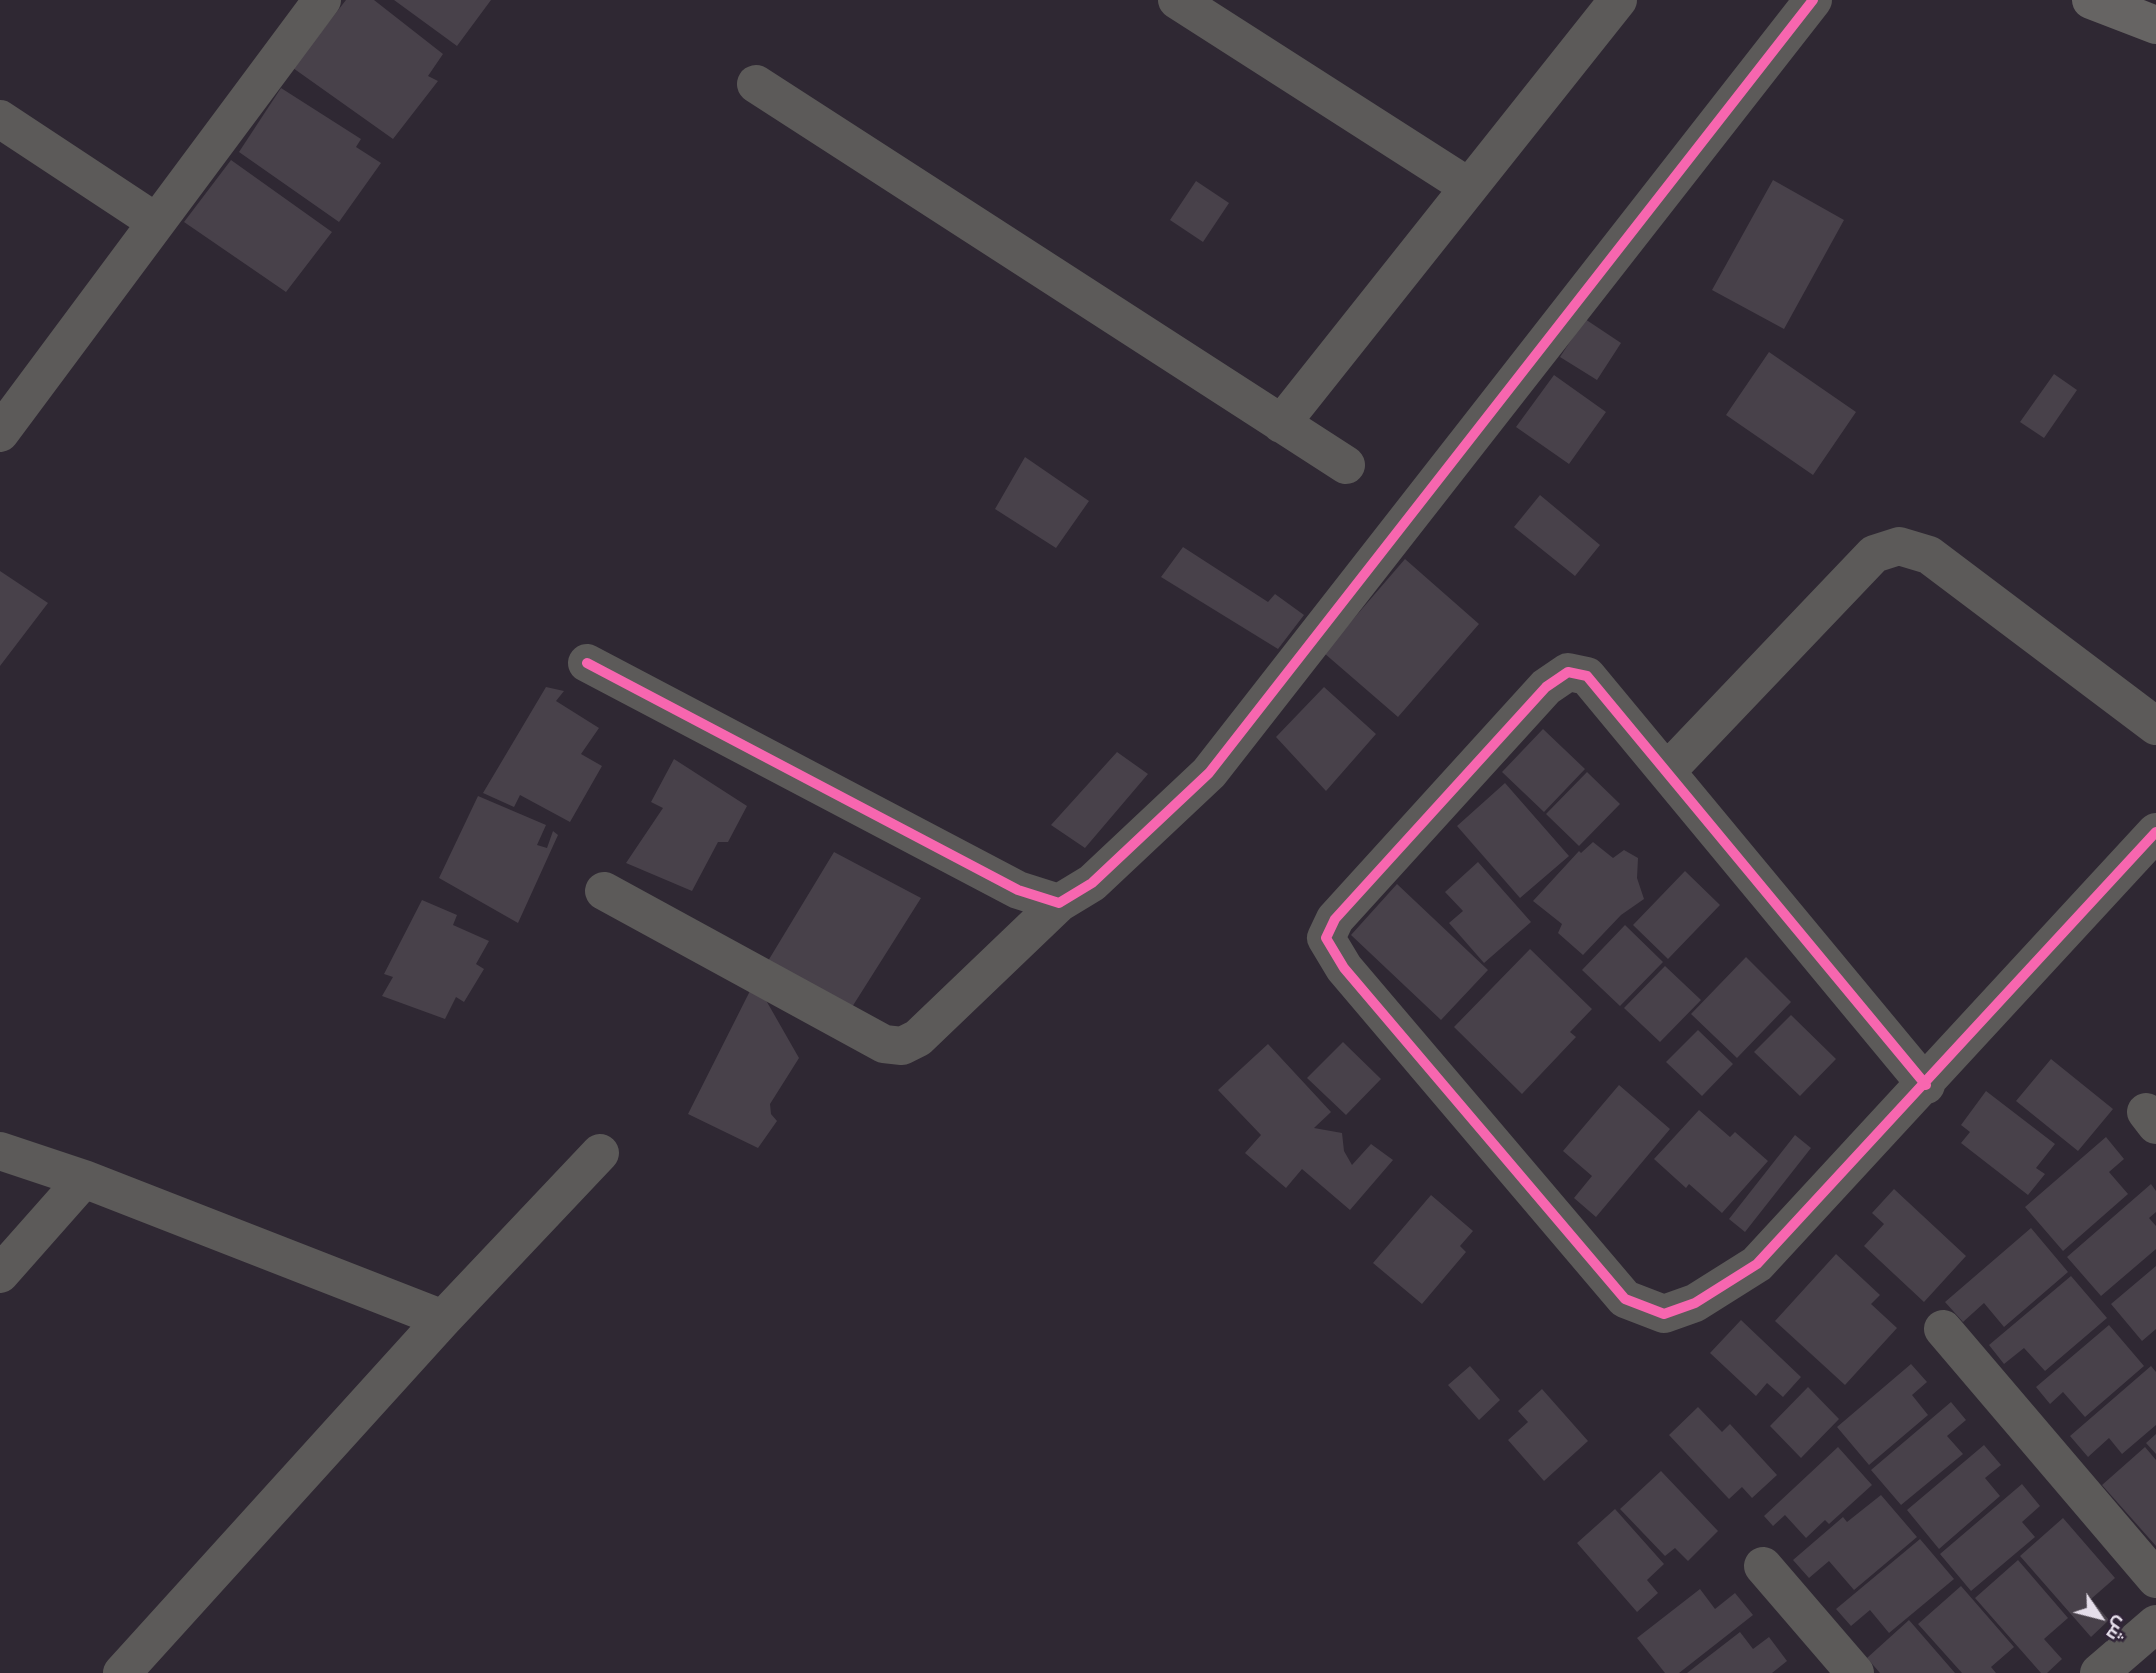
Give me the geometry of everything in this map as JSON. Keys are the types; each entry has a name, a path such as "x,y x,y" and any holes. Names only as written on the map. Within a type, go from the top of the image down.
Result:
{"main road":[{"path":"2091,0 2156,26"}],"street":[{"path":"0,433 322,0"},
{"path":"1177,0 1469,187"},
{"path":"1281,424 1618,0"},
{"path":"604,891 884,1044 902,1046 918,1038 1059,903 1093,883 1209,773 1813,0"},
{"path":"756,84 1346,465"},
{"path":"0,119 156,222"},
{"path":"1667,771 1874,554 1899,545 1928,555 2156,726"},
{"path":"587,663 1017,890 1059,903"},
{"path":"1926,1085 1587,676 1568,672 1546,687 1335,919 1326,938 1344,968 1625,1299 1664,1314 1695,1303 1757,1264 1926,1085 2156,832"},
{"path":"0,1151 84,1179 443,1319"},
{"path":"122,1673 443,1319 600,1153"},
{"path":"0,1274 84,1179"},
{"path":"1943,1329 2156,1579"},
{"path":"1763,1566 1855,1673"},
{"path":"2099,1673 2156,1624"}],"building":[{"path":"346,0 374,0 443,54 428,76 438,81 393,139 293,68"},
{"path":"394,0 491,0 457,46"},
{"path":"281,88 361,139 356,147 381,163 339,222 239,152"},
{"path":"231,160 332,232 286,292 184,222"},
{"path":"1773,180 1844,220 1784,329 1712,290"},
{"path":"1196,181 1229,203 1203,242 1170,220"},
{"path":"1585,319 1621,343 1597,380 1560,357"},
{"path":"1769,352 1856,412 1813,475 1726,415"},
{"path":"2054,374 2077,390 2044,438 2020,422"},
{"path":"1554,375 1606,412 1569,464 1516,427"},
{"path":"1025,457 1089,501 1056,548 995,509"},
{"path":"1540,495 1600,545 1575,576 1514,527"},
{"path":"1183,547 1268,602 1275,594 1304,615 1278,649 1161,577"},
{"path":"1405,559 1479,624 1398,717 1324,653"},
{"path":"0,571 48,603 0,666"},
{"path":"546,687 564,691 556,701 599,728 581,754 602,766 570,822 520,795 514,807 483,793"},
{"path":"1324,687 1376,734 1326,791 1276,737"},
{"path":"1543,729 1585,769 1544,812 1502,772"},
{"path":"1117,752 1148,774 1085,848 1051,825"},
{"path":"674,759 747,806 728,842 718,842 692,891 626,863 663,808 651,802"},
{"path":"1587,772 1620,804 1579,846 1546,814"},
{"path":"1505,783 1569,856 1520,898 1457,826"},
{"path":"478,796 546,825 537,845 547,848 553,831 558,835 518,923 439,878"},
{"path":"1593,842 1613,858 1624,850 1638,858 1637,878 1644,899 1621,915 1583,955 1558,933 1562,924 1533,901 1579,851 1581,853"},
{"path":"834,852 921,898 847,1015 768,961"},
{"path":"1478,862 1531,922 1484,963 1449,923 1463,911 1445,892"},
{"path":"1685,871 1720,905 1668,959 1633,925"},
{"path":"1397,884 1488,970 1441,1020 1351,935"},
{"path":"422,900 457,915 453,925 489,941 476,964 484,969 464,1002 456,997 445,1019 382,996 393,977 384,974"},
{"path":"1625,925 1663,962 1620,1006 1582,970"},
{"path":"1530,949 1592,1009 1570,1032 1576,1037 1522,1094 1454,1027"},
{"path":"1746,957 1791,1002 1737,1058 1691,1014"},
{"path":"1665,966 1701,1000 1660,1042 1624,1008"},
{"path":"755,981 799,1058 770,1104 771,1114 777,1121 758,1148 688,1114"},
{"path":"1791,1015 1836,1059 1800,1096 1754,1052"},
{"path":"1698,1030 1733,1064 1702,1096 1666,1062"},
{"path":"1343,1042 1381,1079 1346,1115 1307,1078"},
{"path":"1268,1044 1331,1112 1314,1128 1342,1133 1344,1151 1352,1165 1371,1144 1393,1160 1350,1210 1302,1169 1286,1188 1245,1153 1261,1135 1218,1090"},
{"path":"2051,1059 2113,1109 2078,1151 2016,1101"},
{"path":"1619,1085 1670,1129 1596,1217 1574,1198 1592,1176 1563,1151"},
{"path":"1986,1091 2055,1144 2036,1168 2045,1174 2028,1195 1961,1143 1970,1132 1961,1125"},
{"path":"1699,1110 1730,1137 1735,1132 1768,1161 1722,1213 1689,1184 1686,1188 1654,1159"},
{"path":"1795,1135 1811,1148 1745,1232 1729,1219"},
{"path":"2106,1137 2124,1159 2109,1172 2128,1194 2063,1251 2025,1207"},
{"path":"2151,1184 2156,1191 2156,1212 2149,1218 2156,1226 2156,1249 2101,1296 2067,1257"},
{"path":"1894,1189 1966,1256 1924,1302 1864,1246 1884,1224 1872,1213"},
{"path":"1431,1195 1473,1231 1460,1246 1466,1252 1422,1304 1373,1263"},
{"path":"2031,1228 2068,1272 2004,1327 1984,1303 1963,1322 1945,1302"},
{"path":"1836,1254 1880,1295 1871,1304 1897,1328 1845,1385 1775,1321"},
{"path":"2156,1266 2156,1329 2142,1341 2111,1304"},
{"path":"2071,1276 2107,1318 2045,1371 2024,1348 2004,1364 1989,1345"},
{"path":"1741,1320 1801,1377 1783,1397 1767,1383 1756,1396 1710,1353"},
{"path":"2109,1325 2144,1366 2085,1417 2063,1392 2050,1404 2036,1387"},
{"path":"1911,1364 1927,1382 1912,1395 1928,1415 1869,1465 1837,1427"},
{"path":"1470,1366 1500,1400 1479,1420 1448,1385"},
{"path":"2151,1366 2156,1372 2156,1425 2122,1454 2109,1438 2088,1457 2070,1436"},
{"path":"1808,1387 1839,1419 1801,1458 1770,1426"},
{"path":"1542,1389 1588,1441 1544,1481 1508,1440 1528,1422 1518,1411"},
{"path":"1951,1402 1966,1420 1947,1436 1963,1454 1901,1505 1871,1470"},
{"path":"1698,1407 1722,1432 1730,1424 1777,1475 1752,1498 1742,1487 1729,1499 1669,1435"},
{"path":"2156,1434 2156,1454 2146,1443"},
{"path":"1984,1445 2001,1465 1985,1478 2000,1496 1939,1549 1907,1510"},
{"path":"1838,1447 1872,1485 1829,1524 1825,1520 1806,1538 1785,1515 1773,1526 1764,1516"},
{"path":"2145,1447 2156,1460 2156,1546 2102,1485"},
{"path":"1661,1471 1718,1531 1688,1561 1675,1548 1665,1556 1620,1509"},
{"path":"2022,1484 2040,1506 2022,1522 2035,1537 1971,1591 1940,1554"},
{"path":"1881,1495 1917,1537 1854,1590 1829,1561 1809,1578 1793,1560 1843,1517 1847,1522"},
{"path":"1615,1509 1664,1564 1647,1580 1658,1593 1637,1612 1577,1543"},
{"path":"2063,1518 2115,1578 2091,1599 2109,1620 2091,1637 2020,1556"},
{"path":"1920,1539 1954,1579 1889,1633 1870,1610 1851,1626 1836,1609"},
{"path":"2018,1560 2068,1618 2044,1639 2062,1659 2047,1673 2041,1673 1975,1598"},
{"path":"1961,1586 2014,1647 1991,1667 1996,1673 1962,1673 1918,1624"},
{"path":"1700,1589 1715,1609 1735,1593 1753,1615 1679,1673 1665,1673 1637,1638"},
{"path":"1909,1620 1955,1673 1880,1673 1867,1658"},
{"path":"1740,1632 1753,1649 1769,1637 1787,1661 1772,1673 1687,1673"}],"cycle path":[{"path":"587,663 1018,890 1059,903 1092,883 1209,773 1813,0"},
{"path":"1926,1085 1587,676 1568,672 1546,687 1335,919 1326,938 1344,968 1625,1299 1664,1314 1695,1303 1757,1264 2156,832"}]}
